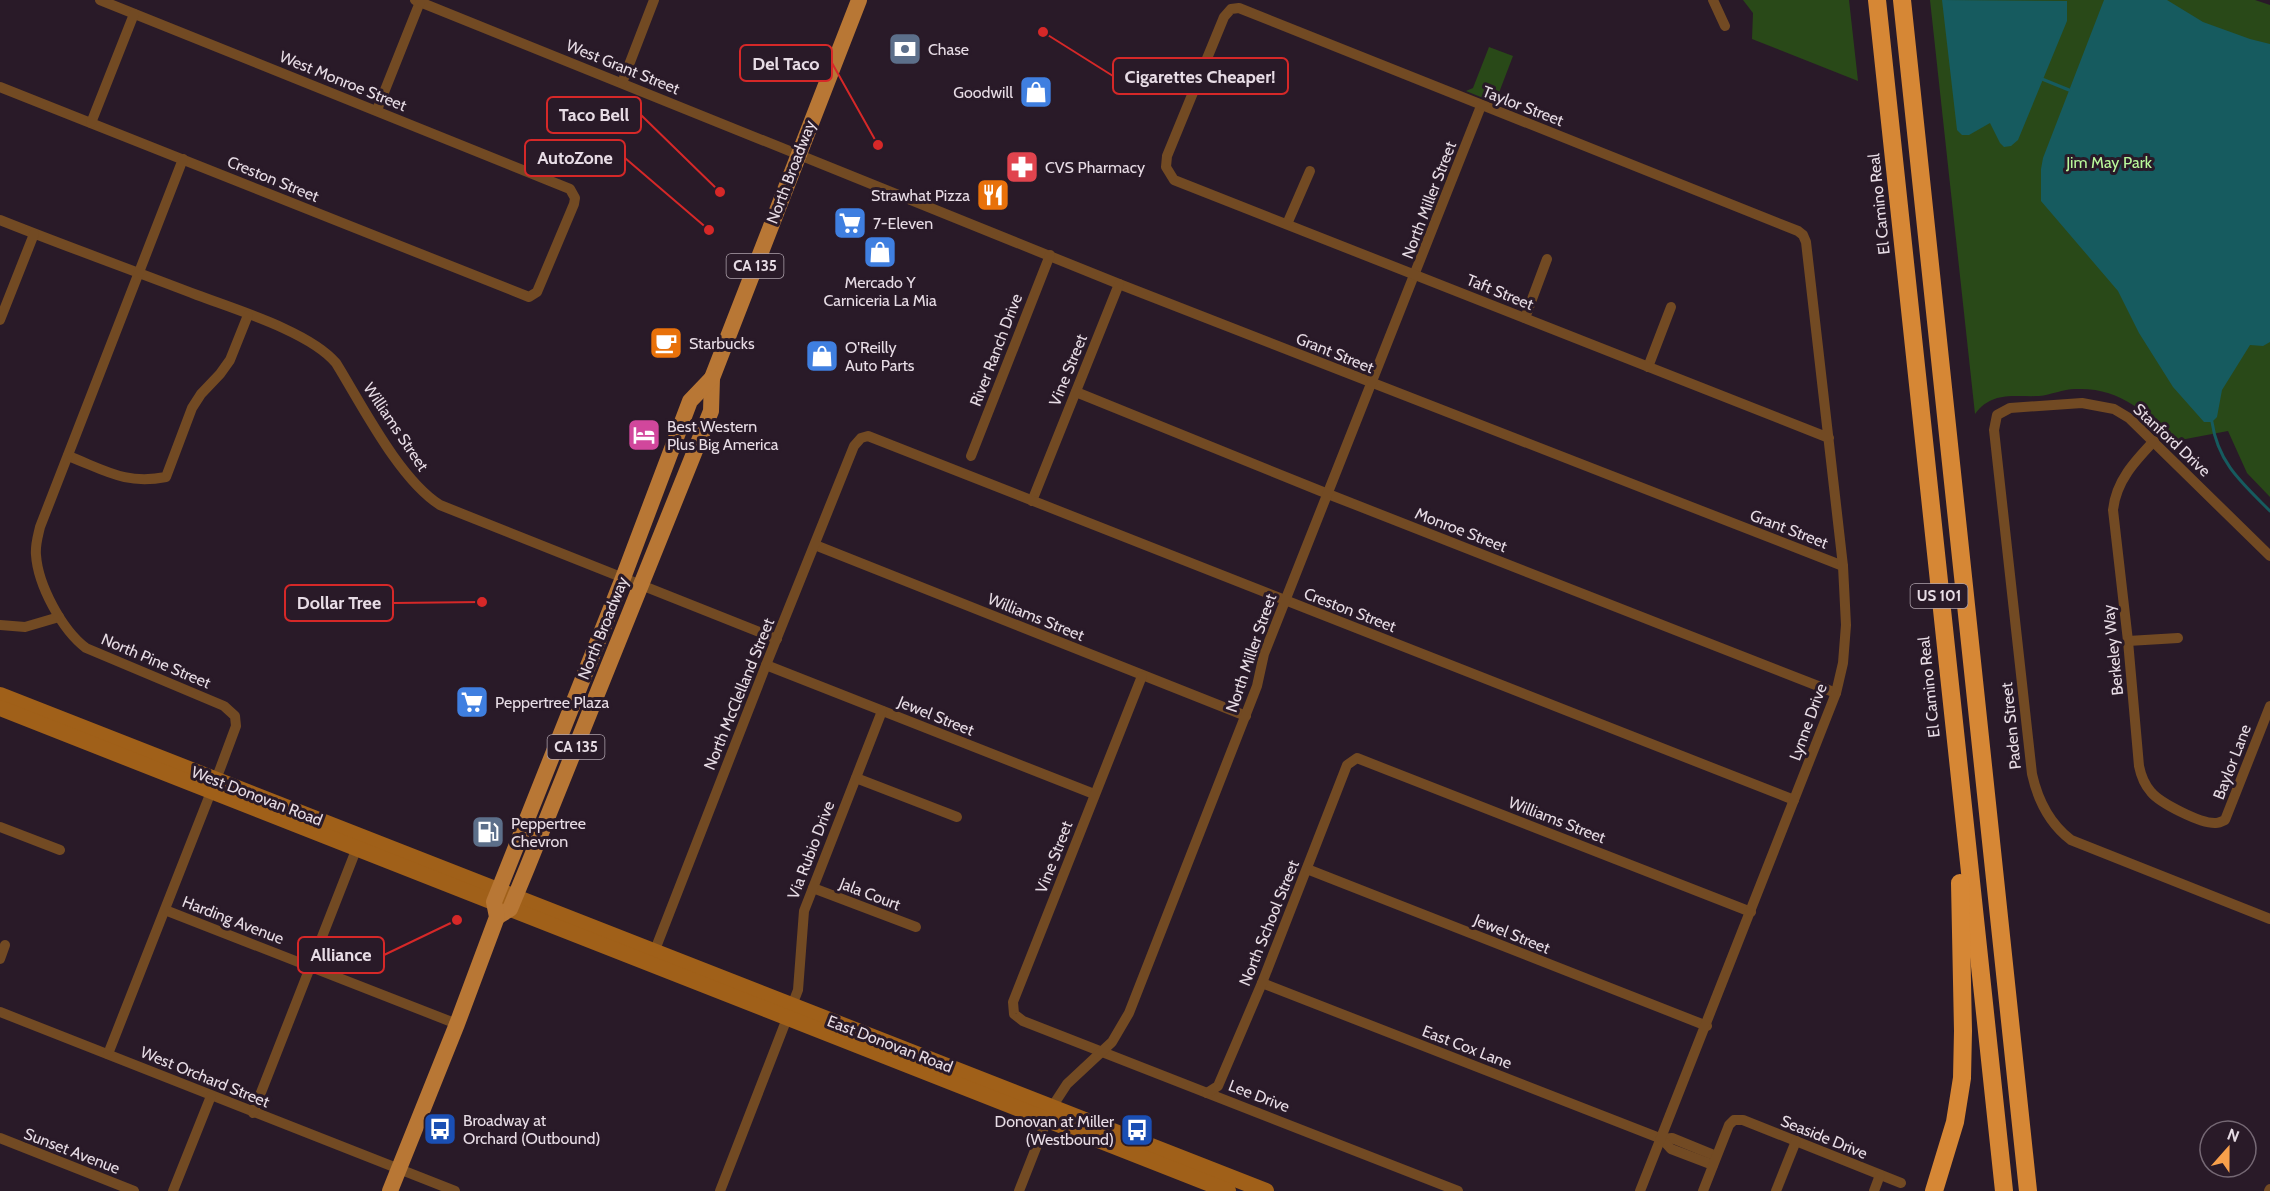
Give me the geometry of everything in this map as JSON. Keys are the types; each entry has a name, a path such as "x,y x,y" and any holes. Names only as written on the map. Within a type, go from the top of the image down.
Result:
{"highway":[{"name":"El Camino Real","path":"1877,0 2004,1191"},
{"name":"US 101","path":"1902,0 2028,1191"},
{"path":"1934,1191 1955,1122 1962,1078 1959,888 1965,837"}],"main road":[{"name":"North Broadway","path":"503,903 640,585 711,411 712,378 798,153 860,0"},
{"name":"North Broadway","path":"390,1191 458,1024 622,578 690,401 712,378"},
{"name":"West Donovan Road","path":"0,695 503,903"},
{"name":"West Donovan Road","path":"0,708 214,785"},
{"name":"East Donovan Road","path":"503,903 652,957 1050,1114 1228,1191"},
{"name":"East Donovan Road","path":"1050,1114 1266,1191"}],"street":[{"name":"West Monroe Street","path":"100,0 570,189 573,193 574,204 534,296"},
{"path":"622,83 654,0"},
{"path":"1713,0 1725,26"},
{"path":"377,110 417,1"},
{"name":"West Grant Street","path":"417,1 820,161"},
{"name":"Taylor Street","path":"1166,167 1167,156 1224,17 1231,9 1239,8 1722,200 1803,235"},
{"path":"91,123 134,14"},
{"name":"Creston Street","path":"0,87 518,293 529,297 534,296"},
{"name":"North Miller Street","path":"1019,1191 1050,1114 1067,1084 1112,1042 1129,1013 1246,716 1257,686 1264,654 1416,275 1481,105"},
{"name":"North Pine Street","path":"108,1054 236,726 232,711 224,706 86,648 70,634 59,616 37,565 36,554 40,527 183,159"},
{"name":"Grant Street","path":"820,161 1119,284 1843,566"},
{"name":"Taft Street","path":"1166,167 1168,174 1174,180 1829,438"},
{"path":"1287,224 1310,171"},
{"name":"Williams Street","path":"0,220 313,342 336,363 404,471 434,501 464,516 777,639"},
{"path":"0,320 34,234"},
{"name":"Lynne Drive","path":"1640,1191 1707,1026 1836,693 1843,663 1846,625 1843,566 1806,242 1803,235"},
{"name":"River Ranch Drive","path":"971,456 1050,255"},
{"path":"1525,318 1547,259"},
{"name":"Vine Street","path":"1032,501 1119,284"},
{"path":"1648,367 1671,307"},
{"path":"68,456 127,479 146,481 166,477 192,408 230,360 248,315"},
{"name":"Monroe Street","path":"1076,392 1328,494 1836,693"},
{"name":"Stanford Drive","path":"2028,407 2082,403 2114,409 2129,418 2270,556"},
{"name":"Paden Street","path":"2028,407 2004,410 1997,415 1994,430 2036,794 2057,829 2071,840 2270,920"},
{"name":"Creston Street","path":"861,438 872,437 1794,800"},
{"name":"North McClelland Street","path":"652,957 854,446 861,438"},
{"name":"Berkeley Way","path":"2154,441 2126,472 2114,499 2113,510 2139,766 2143,780 2152,794 2164,803 2207,822 2217,823"},
{"name":"Williams Street","path":"815,545 1246,716"},
{"path":"0,625 25,627 59,616"},
{"path":"2128,641 2178,638"},
{"name":"Jewel Street","path":"766,665 1094,794"},
{"name":"Vine Street","path":"1048,1031 1023,1021 1014,1014 1013,1002 1142,676"},
{"name":"Baylor Lane","path":"2217,823 2225,820 2229,812 2270,706"},
{"name":"Via Rubio Drive","path":"789,1011 798,990 804,911 882,711"},
{"name":"Williams Street","path":"1352,760 1357,758 1751,912"},
{"name":"North School Street","path":"1207,1093 1218,1086 1262,983 1347,765 1352,760"},
{"path":"856,778 957,818"},
{"path":"0,827 60,850"},
{"path":"253,1113 359,842"},
{"name":"Jewel Street","path":"1307,869 1707,1026"},
{"name":"Jala Court","path":"813,888 916,927"},
{"name":"Harding Avenue","path":"165,910 458,1024"},
{"path":"0,959 5,945"},
{"name":"East Cox Lane","path":"1262,983 1662,1139 1672,1138 1715,1161"},
{"path":"720,1191 789,1011"},
{"name":"West Orchard Street","path":"0,1012 455,1191"},
{"name":"Lee Drive","path":"1048,1031 1458,1191"},
{"path":"173,1191 211,1096"},
{"name":"Seaside Drive","path":"1715,1161 1729,1125 1736,1120 1743,1120 1901,1183"},
{"name":"Sunset Avenue","path":"0,1138 134,1191"},
{"path":"1776,1191 1796,1141"},
{"path":"1703,1191 1715,1161"},
{"path":"1874,1191 1880,1175"}],"green space":[{"path":"1743,0 1849,0 1858,81 1752,39 1753,13"},
{"name":"Jim May Park","path":"1930,0 2255,0 2270,5 2270,497 2247,473 2228,431 2175,441 2131,403 2106,392 2075,389 2039,396 1996,398 1975,414"},
{"path":"1489,47 1513,56 1500,90 1498,104 1466,91 1473,88"}],"shaded area":[{"path":"1942,0 2067,1 2067,21 2018,140 2011,146 2004,147 2000,143 1990,123 1969,135 1962,135 1957,130"},
{"path":"2104,0 2167,0 2203,22 2270,44 2270,342 2263,346 2250,345 2222,390 2217,417 2212,422 2204,422 2173,387 2139,333 2118,291 2041,201 2043,158"}],"waterway":[{"path":"2042,79 2069,90"},
{"path":"2212,422 2215,436 2226,461 2241,481 2270,511"}],"place":[{"name":"Cigarettes Cheaper!","path":"1043,32"},
{"name":"Chase","path":"905,49"},
{"name":"Goodwill","path":"1036,92"},
{"name":"Del Taco","path":"878,145"},
{"name":"CVS Pharmacy","path":"1022,167"},
{"name":"Taco Bell","path":"720,192"},
{"name":"Strawhat Pizza","path":"993,195"},
{"name":"7-Eleven","path":"850,223"},
{"name":"AutoZone","path":"709,230"},
{"name":"Mercado Y Carniceria La Mia","path":"880,252"},
{"name":"Starbucks","path":"666,343"},
{"name":"O'Reilly Auto Parts","path":"822,356"},
{"name":"Best Western Plus Big America","path":"644,435"},
{"name":"Dollar Tree","path":"482,602"},
{"name":"Peppertree Plaza","path":"472,702"},
{"name":"Peppertree Chevron","path":"488,832"},
{"name":"Alliance","path":"457,920"},
{"name":"Broadway at Orchard (Outbound)","path":"440,1129"},
{"name":"Donovan at Miller (Westbound)","path":"1137,1130"}]}
